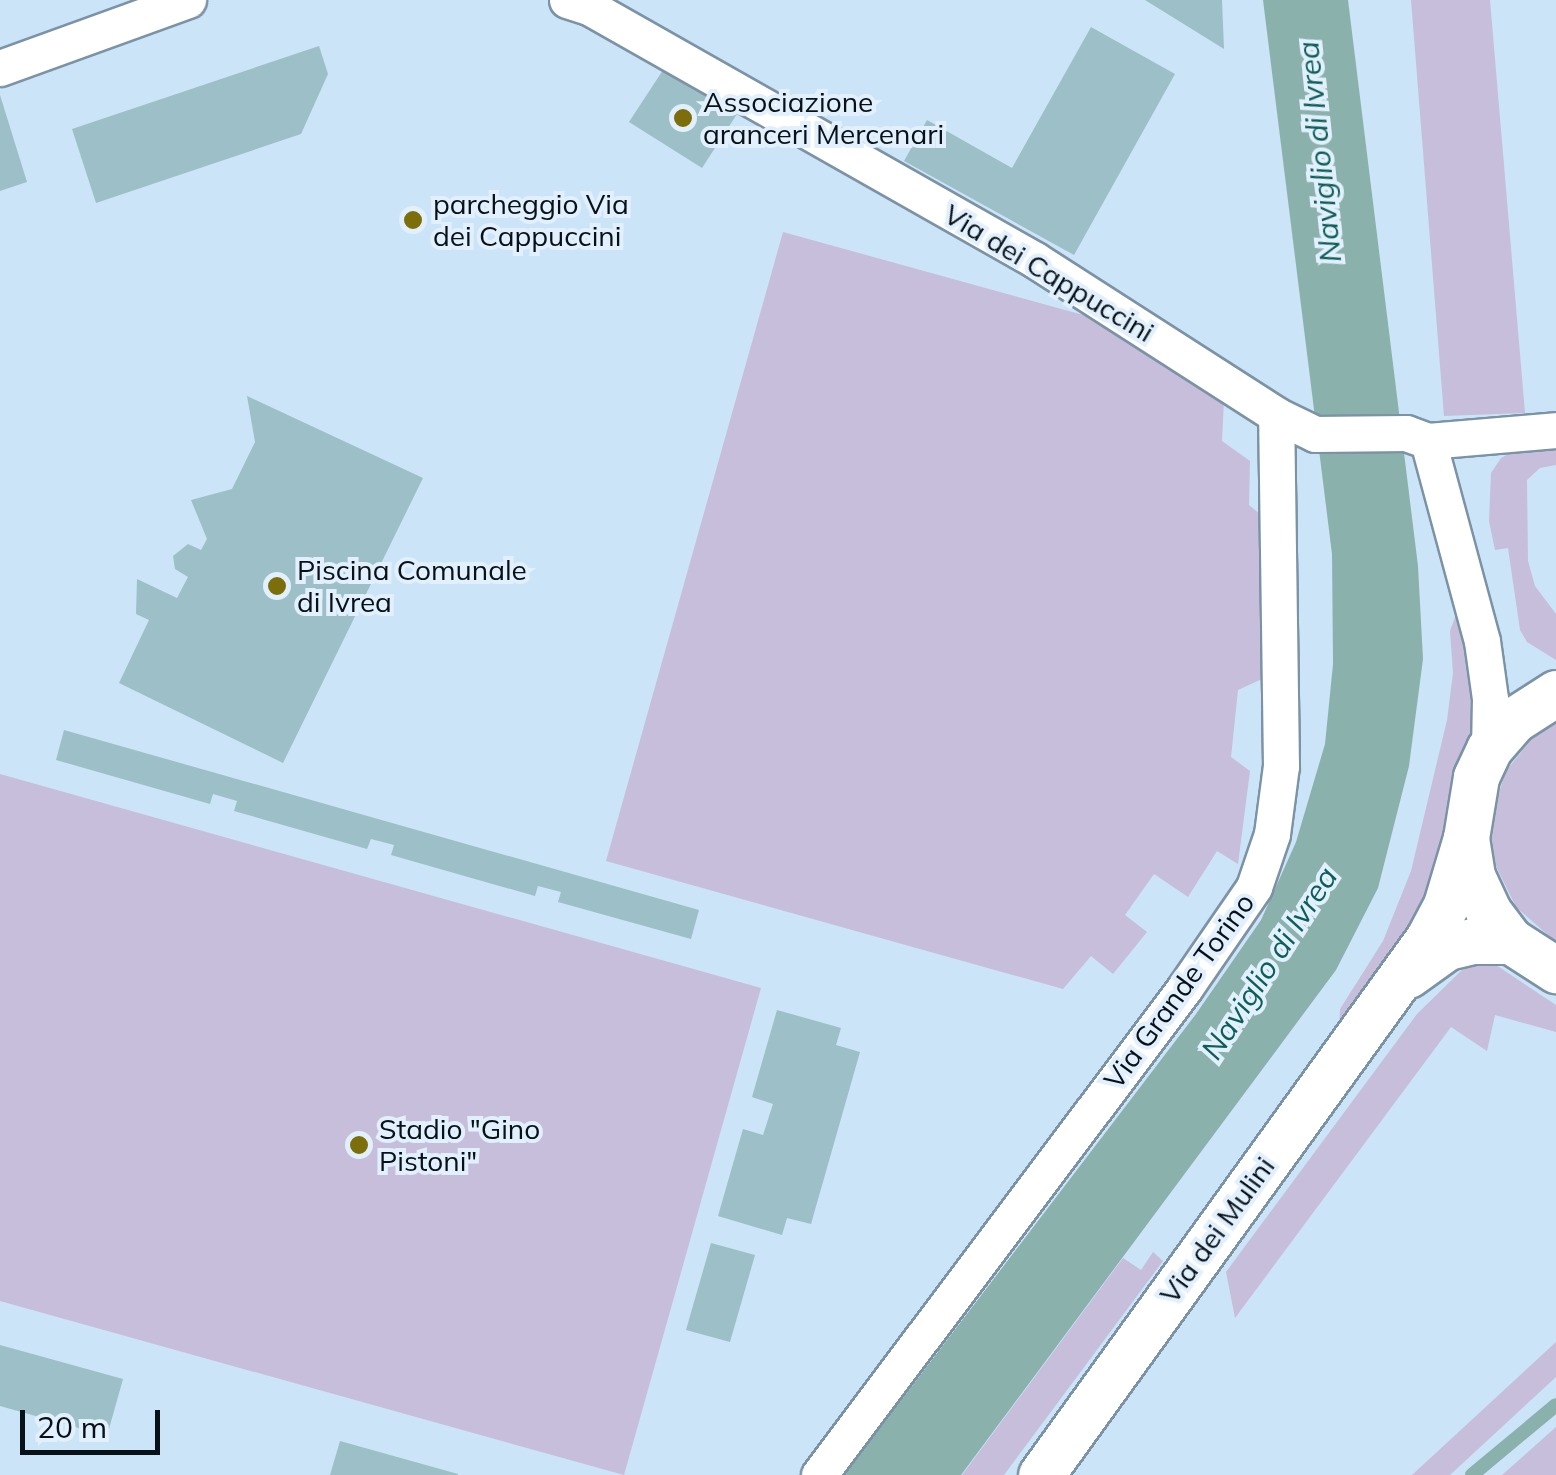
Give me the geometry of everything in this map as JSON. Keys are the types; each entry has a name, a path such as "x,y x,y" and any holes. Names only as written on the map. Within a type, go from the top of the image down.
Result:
{"street":[{"path":"0,68 188,0"},
{"name":"Via dei Cappuccini","path":"567,0 589,7 1034,260 1276,415 1314,434 1417,437 1556,430"},
{"name":"Via Grande Torino","path":"819,1475 1184,989 1254,887 1272,834 1282,766 1276,415"},
{"path":"1417,437 1482,641 1490,698 1489,749"},
{"path":"1482,641 1513,682 1550,695"},
{"path":"1550,695 1514,720 1489,749 1476,777 1466,838 1472,876 1488,911 1512,941 1556,970"},
{"name":"Via dei Mulini","path":"1041,1475 1395,986 1446,905 1466,838"},
{"name":"Via dei Mulini","path":"1395,986 1447,947 1472,941 1512,941"}],"shaded area":[{"path":"1411,0 1490,0 1525,413 1444,416"},
{"path":"783,232 1105,321 1224,399 1222,441 1250,461 1249,505 1261,515 1262,679 1238,690 1231,757 1250,771 1238,864 1217,851 1188,897 1154,874 1125,915 1147,932 1113,974 1091,956 1063,989 606,861"},
{"path":"1556,445 1556,465 1540,468 1527,480 1528,561 1535,586 1556,614 1556,660 1527,642 1520,630 1508,548 1495,550 1489,521 1491,473 1501,458 1514,451"},
{"path":"1459,606 1481,717 1450,794 1438,888 1339,1030 1340,1009 1383,941 1411,871 1447,720 1453,673 1450,631"},
{"path":"1556,721 1556,942 1516,907 1494,862 1491,837 1492,814 1506,771 1535,735"},
{"name":"Stadio \"Gino Pistoni\"","path":"0,774 761,988 624,1475 0,1301"},
{"path":"1482,962 1496,965 1556,1005 1556,1032 1495,1015 1487,1051 1451,1027 1235,1318 1226,1272 1417,1014 1462,970"},
{"path":"1153,1252 1163,1261 1004,1475 962,1475 1123,1258 1141,1270"},
{"path":"1556,1342 1556,1377 1450,1475 1412,1475"},
{"path":"1556,1427 1556,1475 1502,1475"}],"water":[{"name":"Naviglio di Ivrea","path":"1263,0 1348,0 1418,566 1423,659 1409,766 1378,888 1336,970 961,1475 844,1475 1196,1014 1261,920 1296,842 1325,744 1333,664 1332,554"}],"building":[{"path":"1145,0 1222,0 1224,49"},
{"path":"1091,27 1175,74 1074,255 904,161 927,120 1012,168"},
{"path":"319,46 328,74 301,134 96,203 72,129"},
{"name":"Associazione aranceri Mercenari","path":"665,67 737,114 702,168 629,122"},
{"path":"0,95 27,182 0,191"},
{"name":"Piscina Comunale di Ivrea","path":"247,396 423,478 283,763 119,683 149,620 136,614 137,579 177,598 188,577 175,569 173,556 188,544 201,550 207,539 191,500 232,489 255,442"},
{"path":"64,730 699,910 691,939 558,902 561,892 538,886 535,896 391,855 394,845 371,839 367,849 234,811 237,801 213,794 210,804 56,760"},
{"path":"777,1010 841,1028 836,1045 860,1052 811,1224 787,1218 782,1235 718,1216 743,1129 763,1135 773,1104 752,1097"},
{"path":"711,1243 755,1255 730,1342 686,1330"},
{"path":"0,1345 123,1379 107,1436 0,1406"},
{"path":"340,1441 458,1474 458,1475 330,1475"}],"waterway":[{"path":"1472,1475 1556,1405"}],"place":[{"name":"Associazione aranceri Mercenari","path":"683,118"},
{"name":"parcheggio Via dei Cappuccini","path":"413,220"},
{"name":"Piscina Comunale di Ivrea","path":"277,586"},
{"name":"Stadio \"Gino Pistoni\"","path":"359,1145"}]}
